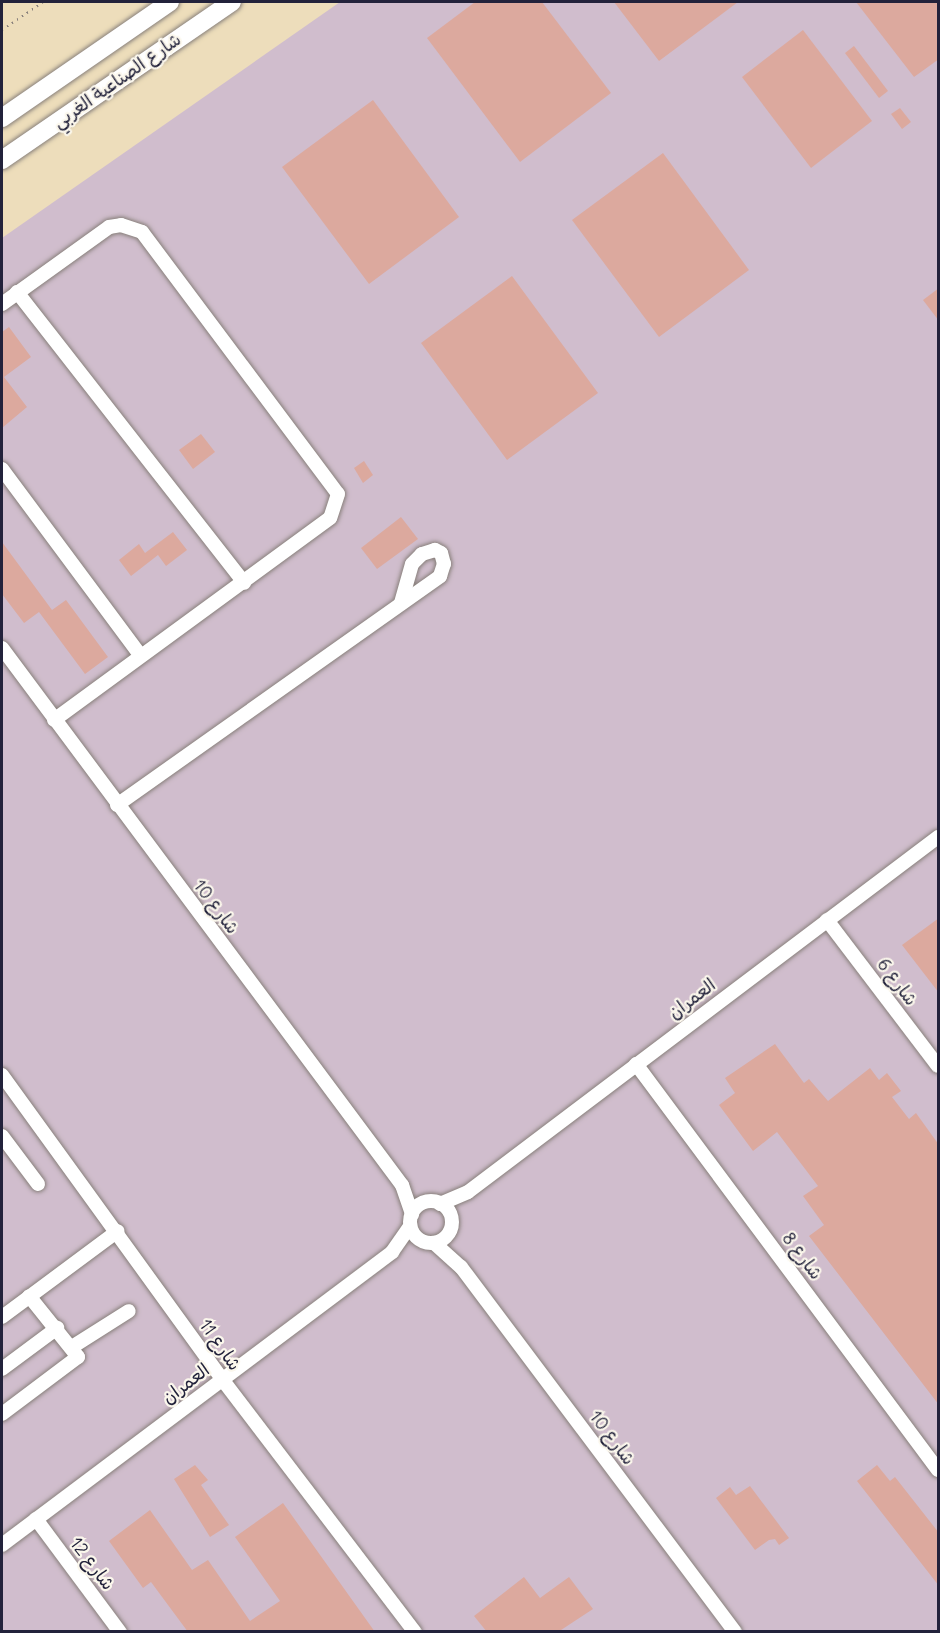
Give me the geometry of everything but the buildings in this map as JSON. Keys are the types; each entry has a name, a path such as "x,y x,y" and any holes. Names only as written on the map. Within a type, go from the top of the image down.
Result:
{"main road":[{"name":"شارع الصناعية الغربي","path":"2,118 170,2"},
{"name":"شارع الصناعية الغربي","path":"2,160 232,2"}],"street":[{"path":"2,304 109,227 121,225 142,232 338,494 330,518 244,584 140,655 54,720"},
{"path":"17,292 244,584"},
{"path":"2,469 140,655"},
{"path":"117,806 401,603"},
{"name":"شارع 10","path":"2,648 117,806 402,1185 411,1220 428,1242 461,1267 735,1632"},
{"name":"العمران","path":"392,1252 411,1220 434,1202 468,1192 939,837"},
{"name":"شارع 6","path":"827,920 939,1066"},
{"name":"شارع 8","path":"636,1064 939,1470"},
{"name":"شارع 11","path":"2,1075 118,1231 222,1379 415,1632"},
{"path":"2,1136 38,1184"},
{"name":"شارع 10","path":"402,1185 434,1202 450,1225 461,1267"},
{"name":"العمران","path":"2,1545 392,1252 428,1242 450,1225 468,1192"},
{"path":"2,1317 118,1231"},
{"path":"2,1414 76,1360 72,1347 29,1296"},
{"path":"72,1347 129,1311"},
{"path":"2,1369 57,1328"},
{"name":"شارع 12","path":"36,1519 120,1632"}],"path":[{"path":"2,30 43,2"}],"shaded area":[{"path":"340,2 938,2 938,1631 2,1631 2,238"}]}
